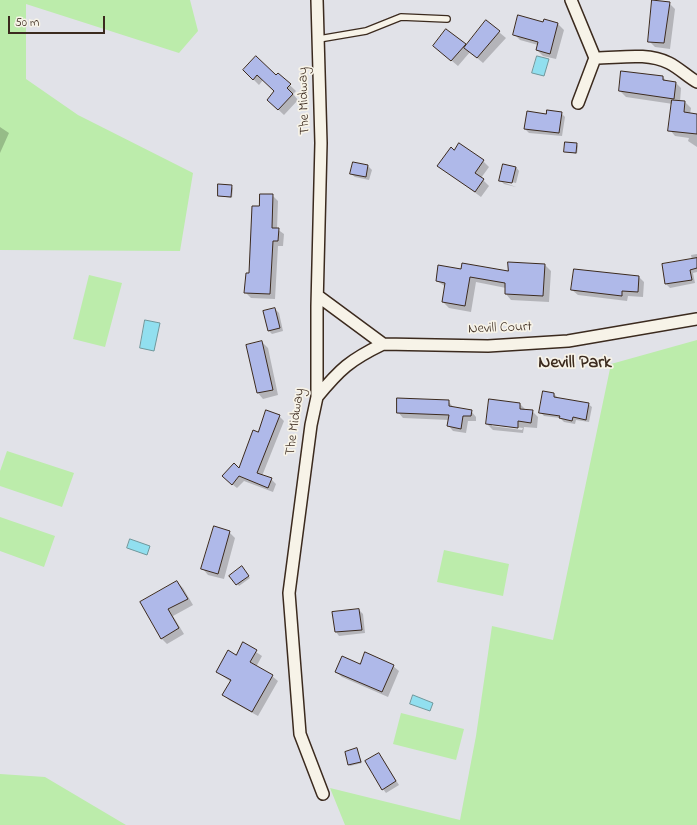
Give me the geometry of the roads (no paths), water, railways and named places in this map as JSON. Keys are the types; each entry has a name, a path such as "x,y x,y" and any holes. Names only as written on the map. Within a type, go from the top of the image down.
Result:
{"street":[{"name":"The Midway","path":"318,0 321,143 317,397 310,425 289,593 300,734 323,794"},
{"path":"571,0 595,58 578,103"},
{"path":"595,58 631,56 660,60 671,64 697,82"},
{"path":"317,397 337,373 353,359 384,344 318,296"},
{"name":"Nevill Court","path":"384,344 488,346 568,341 697,319"}],"lane":[{"path":"319,39 366,31 401,17 447,18"}],"water":[{"path":"537,56 549,59 544,76 532,73"},
{"path":"145,320 160,323 154,351 140,348"},
{"path":"130,539 150,546 147,555 127,548"},
{"path":"413,695 433,703 430,711 410,704"}],"district":[{"name":"Nevill Park","path":"575,364"}]}
